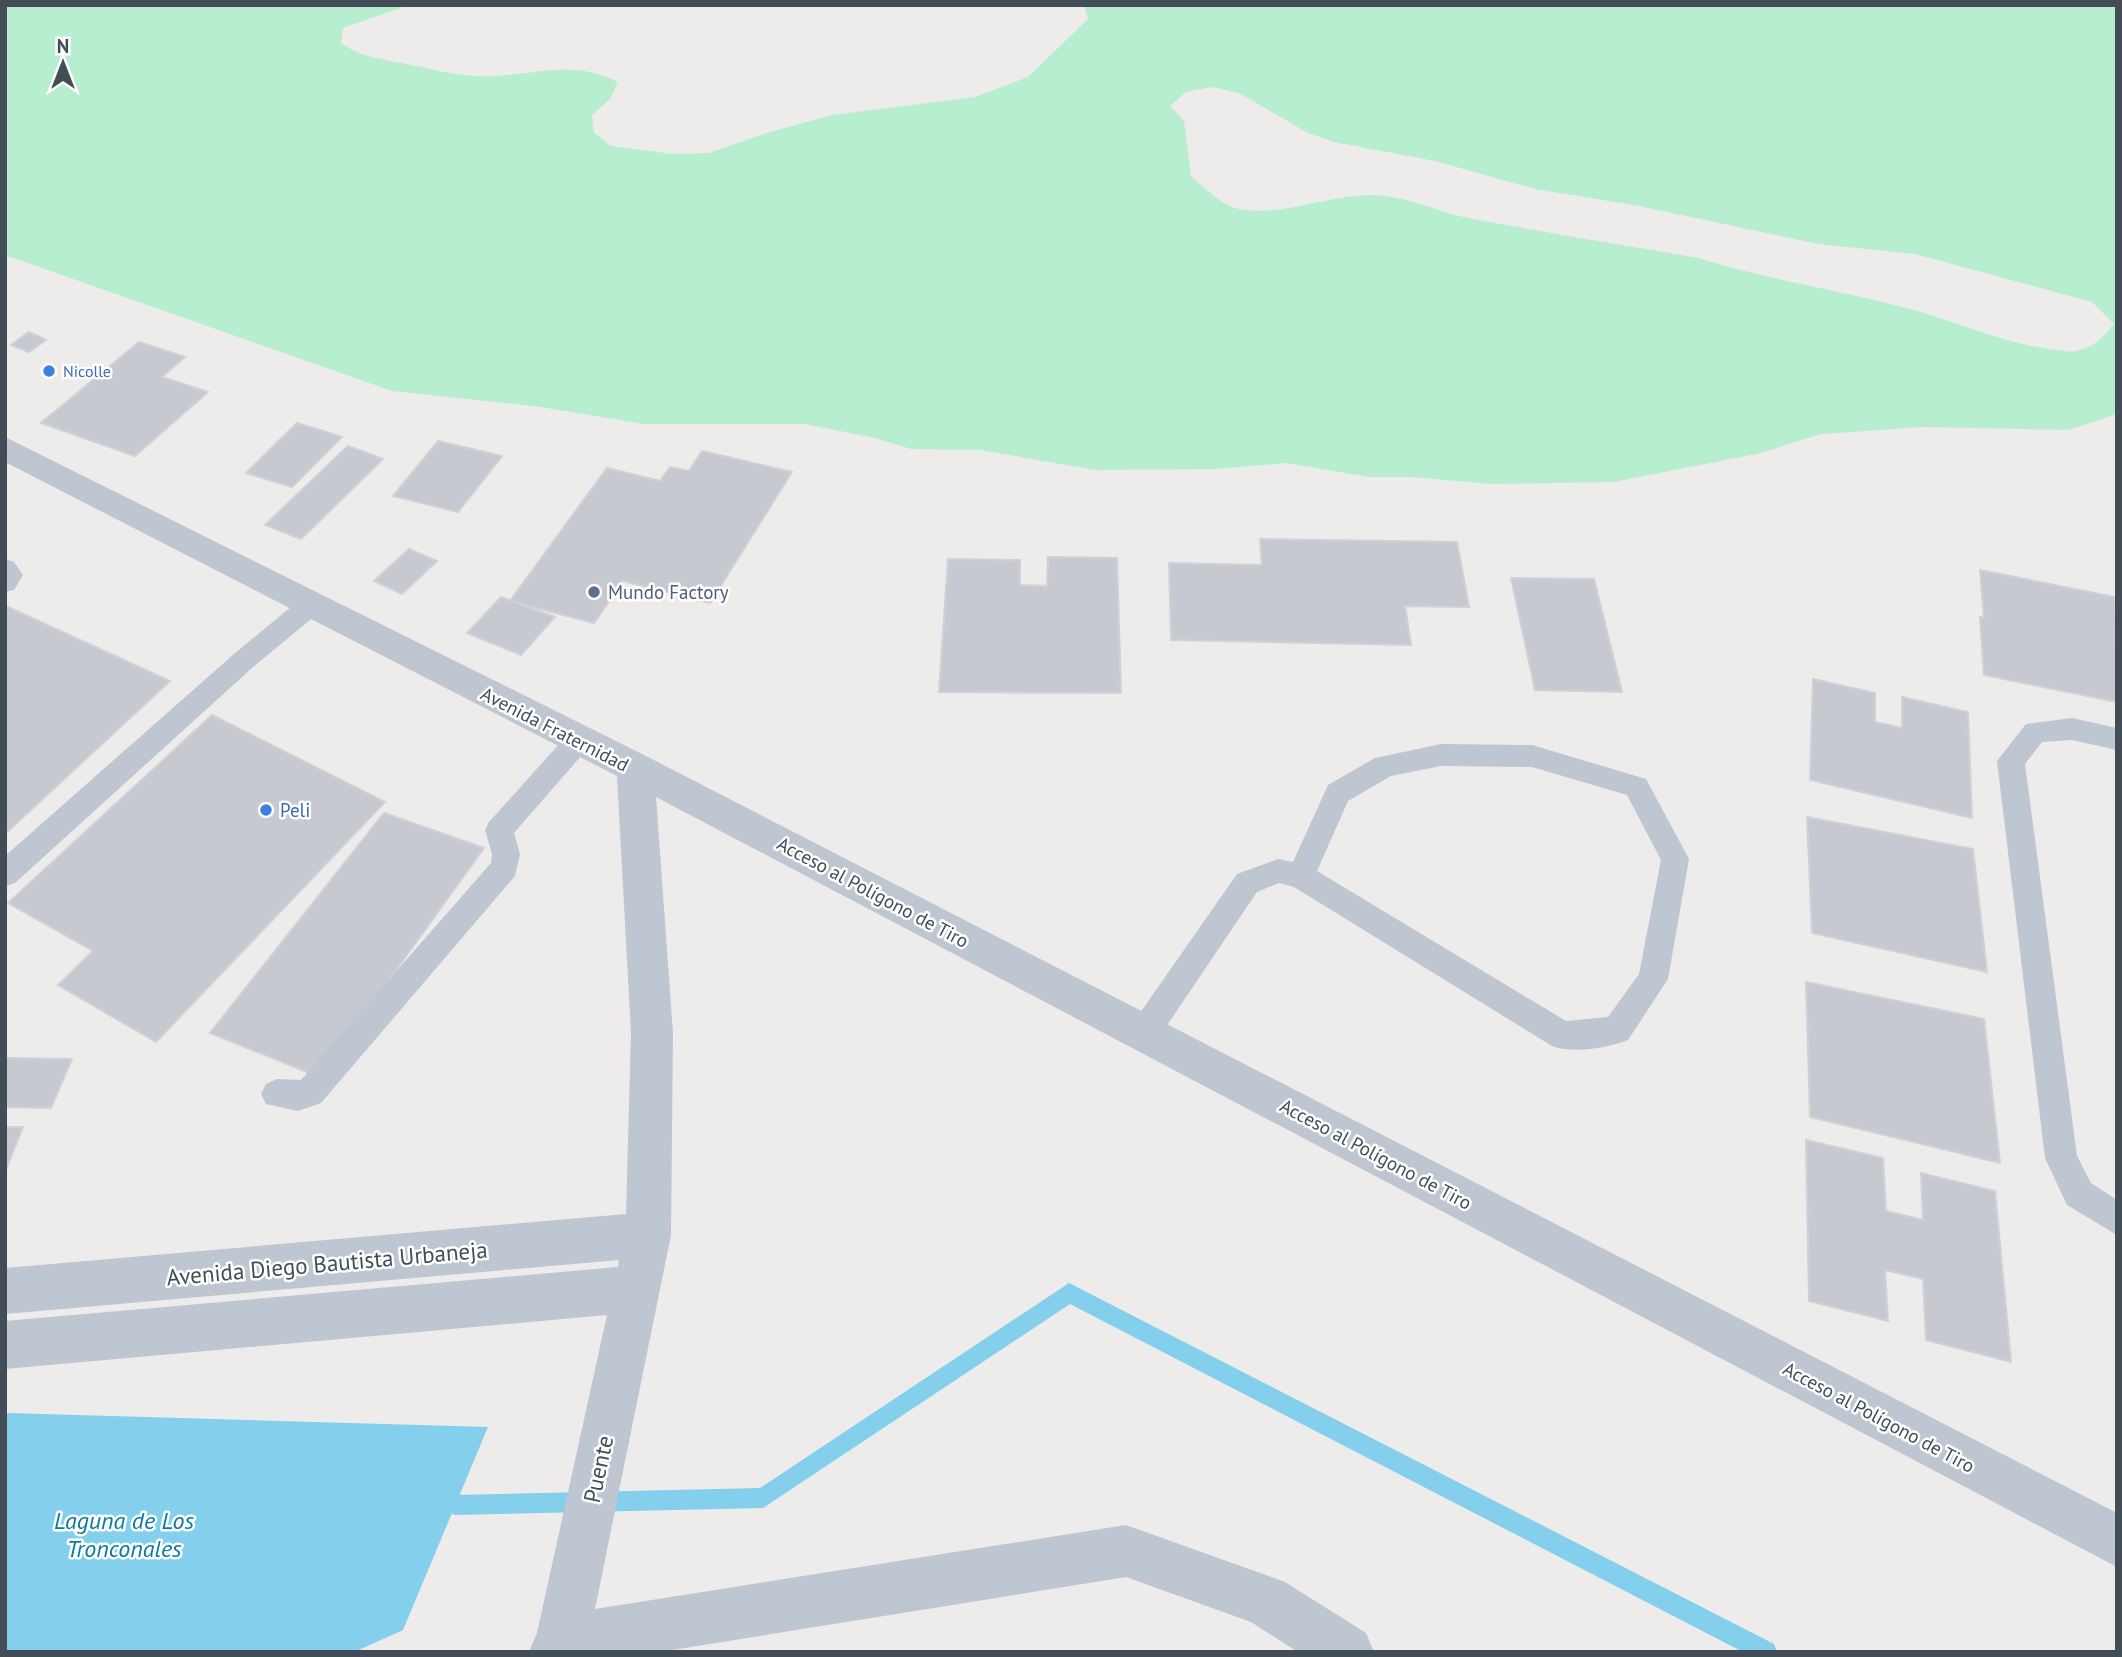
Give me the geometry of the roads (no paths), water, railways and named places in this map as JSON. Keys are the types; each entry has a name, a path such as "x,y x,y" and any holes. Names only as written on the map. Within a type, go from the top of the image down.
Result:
{"street":[{"name":"Avenida Fraternidad","path":"5,449 635,768 652,1033 648,1235 625,1344"},
{"name":"Acceso al Polígono de Tiro","path":"635,768 2117,1542"},
{"name":"Avenida Diego Bautista Urbaneja","path":"5,1291 648,1235"},
{"path":"5,1345 636,1289"},
{"name":"Puente","path":"563,1636 625,1344"},
{"path":"563,1636 1126,1551 1266,1601 1334,1647"}],"lane":[{"path":"5,568 11,575 5,583"},
{"path":"5,874 243,661 312,604"},
{"path":"2117,739 2072,729 2035,732 2011,761 2061,1158 2079,1194 2117,1219"},
{"path":"277,1094 298,1096 310,1093 505,867 506,854 499,830 579,740"},
{"path":"1144,1033 1247,883 1278,871 1301,876 1563,1036 1617,1030 1653,979 1675,859 1636,786 1532,756 1441,755 1385,766 1338,793 1301,876"}],"water":[{"name":"Laguna de Los Tronconales","path":"5,1414 488,1427 403,1630 354,1652 5,1652"}],"waterway":[{"path":"455,1505 763,1498 1069,1293 1766,1652"}],"place":[{"name":"Nicolle","path":"49,371"},
{"name":"Mundo Factory","path":"594,592"},
{"name":"Peli","path":"266,810"}]}
